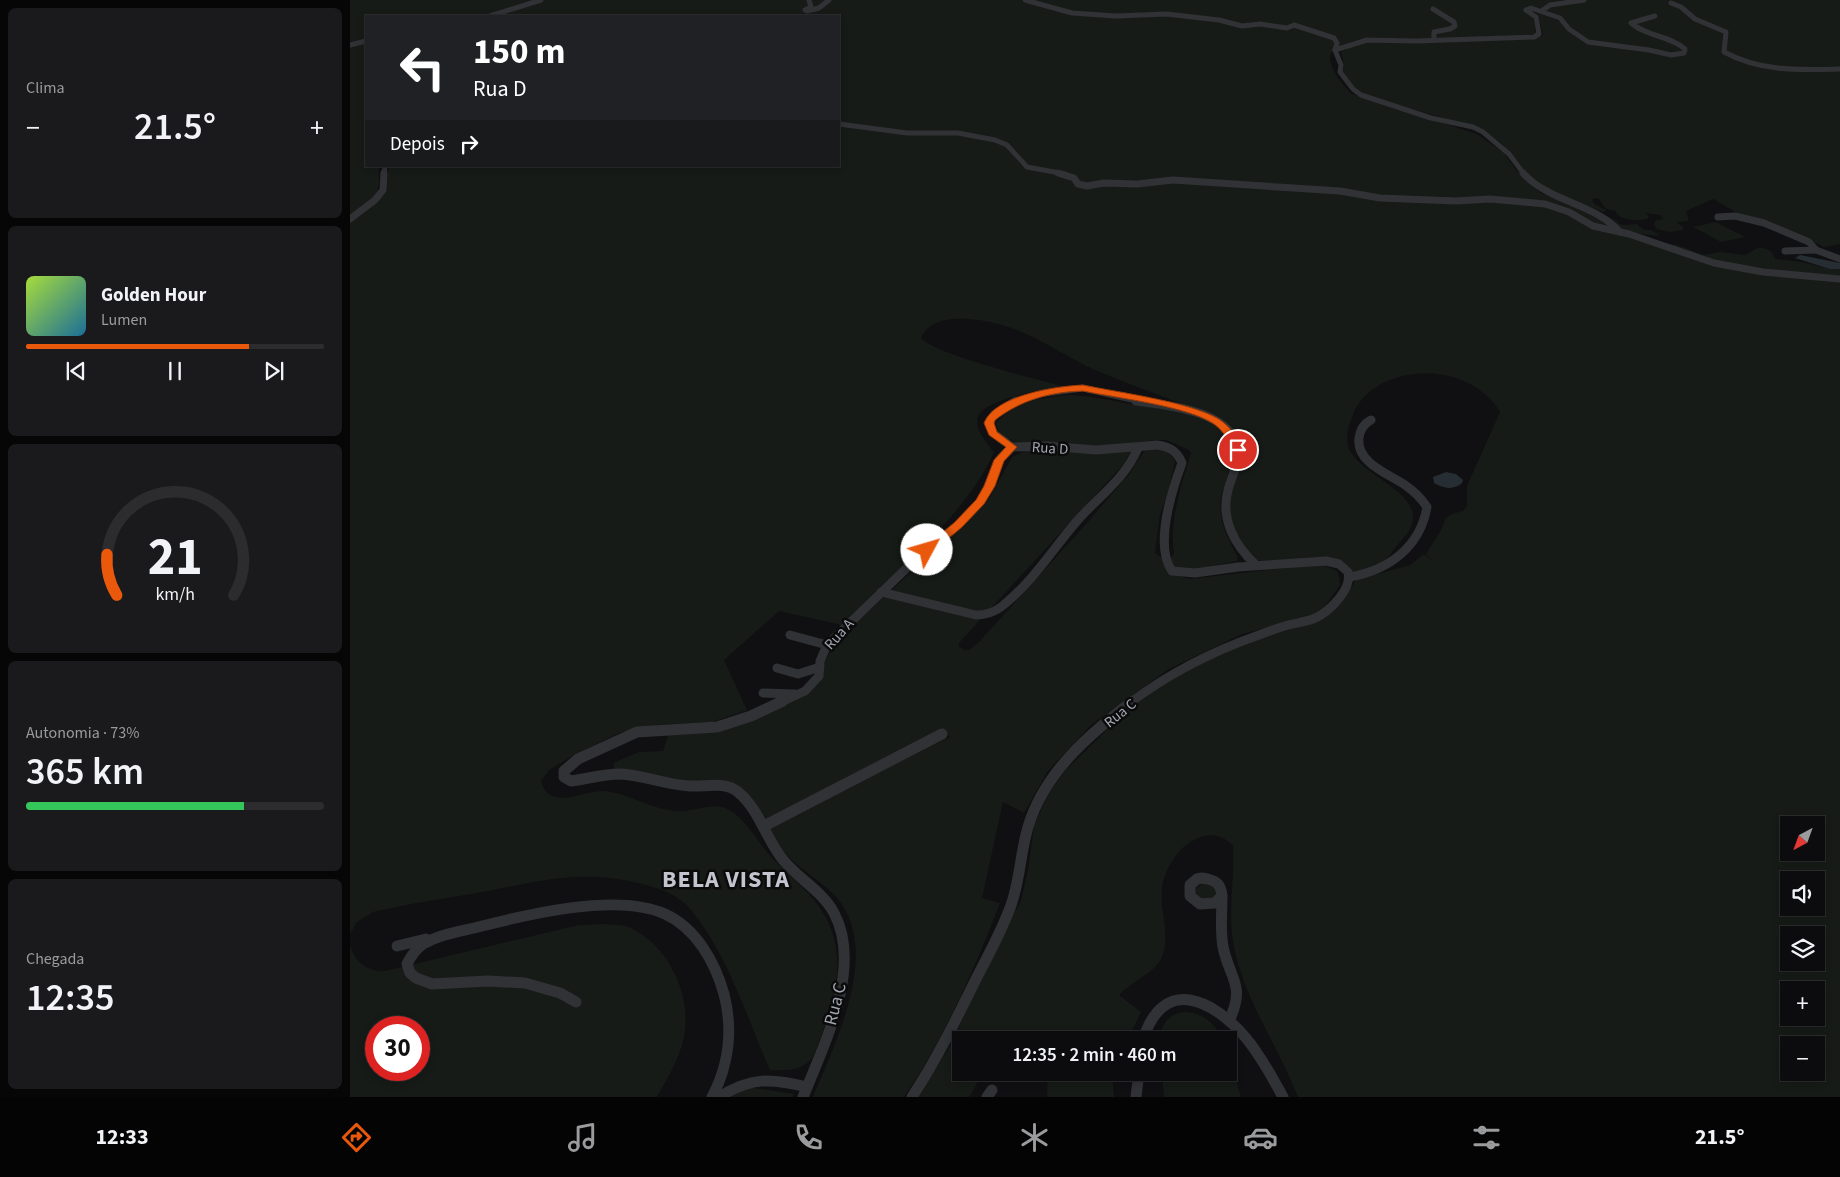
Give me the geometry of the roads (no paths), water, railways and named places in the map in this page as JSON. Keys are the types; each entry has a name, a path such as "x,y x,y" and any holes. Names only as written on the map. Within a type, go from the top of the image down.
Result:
{"street":[{"path":"493,15 542,0"},
{"path":"809,0 811,7 805,10 807,11 823,6 829,0"},
{"path":"1025,0 1068,12 1116,16 1166,14 1183,18 1219,20 1242,26 1258,24 1287,28 1294,26 1334,38 1337,43 1336,50 1341,65 1340,72 1358,94 1431,118 1478,129 1509,154 1525,175 1546,191 1598,214 1612,222 1620,232"},
{"path":"1543,10 1545,7 1555,3 1584,0"},
{"path":"1671,2 1681,7 1695,19 1726,32 1724,52 1746,63 1771,68 1840,70"},
{"path":"1336,50 1364,40 1534,37 1539,34 1536,17 1526,10 1531,8 1543,10 1562,19 1569,30 1588,42 1649,50 1671,55 1684,53 1685,49 1678,43 1639,29 1631,23 1655,16"},
{"path":"1433,9 1454,22 1455,26 1450,29 1434,32 1434,40"},
{"path":"350,45 365,41"},
{"path":"840,124 915,133 958,133 988,138 1007,145 1027,167 1066,174 1074,178 1078,184 1087,186 1137,184 1162,180 1340,191 1395,199 1509,200 1553,206 1575,215 1593,226 1620,232 1714,263 1763,272 1840,279"},
{"path":"350,219 369,205 383,190 385,167"},
{"path":"1718,217 1744,217 1764,223 1803,239 1816,250 1840,259"},
{"path":"1785,251 1816,250"},
{"name":"Rua D","path":"1083,388 1184,409 1208,417 1225,428 1236,442 1238,459 1226,497 1227,522 1237,545 1256,565 1187,574 1172,571 1168,567 1165,554 1166,519 1182,462 1178,452 1165,446 1147,445 1138,448 1096,450 1046,446 1012,447 993,433 989,423 991,418 1009,405 1050,391 1083,388"},
{"path":"1256,565 1333,561 1345,567 1350,577 1373,572 1387,566 1415,538 1423,527 1427,507 1419,496 1372,464 1361,452 1358,439 1364,424 1371,420"},
{"name":"Rua A","path":"805,691 815,682 823,652 827,646 915,560 958,525 980,502 990,486 999,460 1012,447"},
{"path":"881,592 976,615 994,612 1036,570 1078,520 1132,462 1138,448"},
{"name":"Rua C","path":"912,1097 946,1041 1003,924 1019,876 1021,854 1032,813 1041,791 1057,771 1119,712 1164,680 1191,664 1240,642 1288,625 1313,620 1331,607 1342,593 1350,577"},
{"path":"790,635 827,646"},
{"path":"777,668 798,674 820,668"},
{"path":"763,693 792,694 805,691"},
{"name":"Rua C","path":"805,691 751,716 717,727 637,732 571,764 563,774 571,781 606,774 621,774 671,784 726,786 738,793 764,826 771,843 785,863 824,899 835,914 843,936 844,960 841,991 833,1021 805,1092"},
{"path":"764,826 942,734"},
{"path":"1222,896 1222,942 1225,957 1238,988 1237,1005 1229,1021"},
{"path":"397,946 524,915 589,908 633,906 652,909 675,919 690,930 698,940 724,994 729,1024 728,1051 722,1077 712,1097"},
{"path":"436,937 421,945 410,956 407,964 408,970 413,977 420,981 432,984 519,982 546,986 562,992 576,1002"},
{"path":"1146,1031 1155,1014 1164,1005 1173,1000 1185,999 1206,1005 1229,1021 1249,1043 1268,1069 1283,1097"},
{"path":"719,1097 745,1082 760,1079 775,1079 805,1092"},
{"path":"1136,1097 1138,1081"}],"district":[{"name":"BELA VISTA","path":"726,879"}]}
